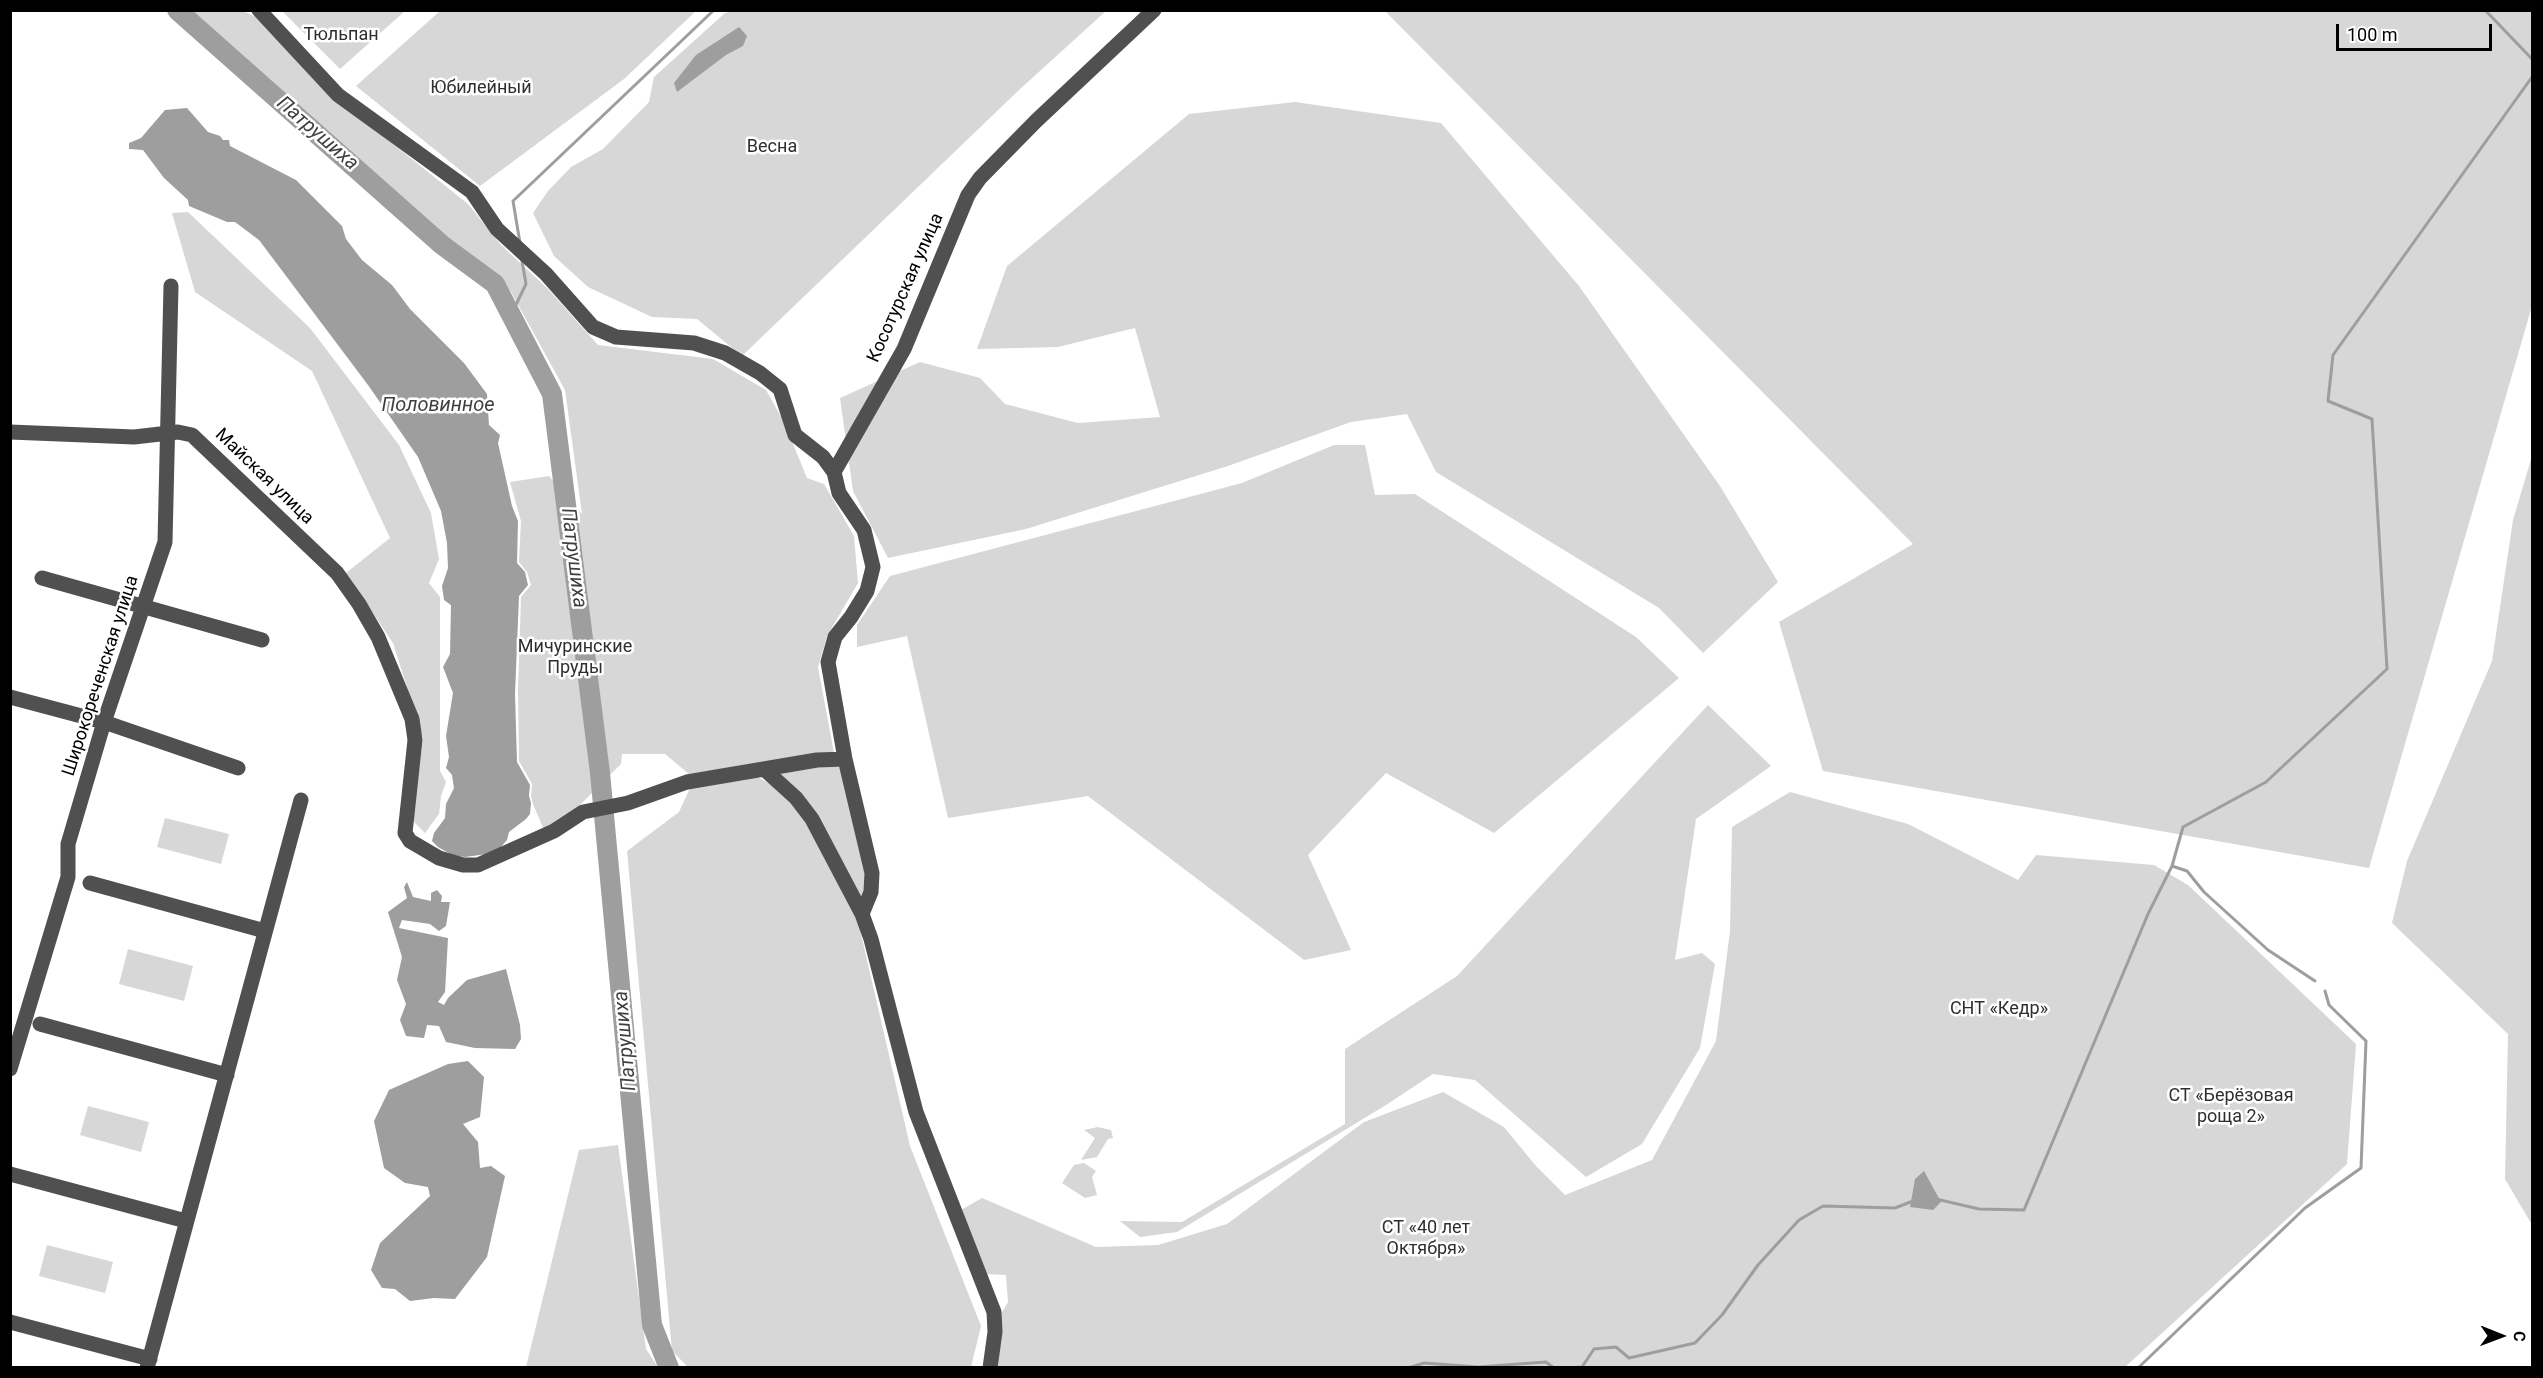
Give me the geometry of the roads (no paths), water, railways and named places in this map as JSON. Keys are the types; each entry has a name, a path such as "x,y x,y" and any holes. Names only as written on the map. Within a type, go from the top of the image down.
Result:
{"street":[{"path":"259,10 339,95 472,192 496,229 546,274 592,327 616,337 694,343 725,353 760,373 780,389 795,435 823,457 834,472 839,494 864,530 873,567 867,591 835,637 828,662 845,759 872,873 871,892 862,914"},
{"name":"Косотурская улица","path":"834,472 904,349 968,195 980,178 1036,121 1154,10"},
{"name":"Широкореченская улица","path":"10,1069 68,877 68,844 104,722 165,542 171,286"},
{"name":"Майская улица","path":"10,432 134,437 169,432 192,435 337,573 359,604 378,638 412,719 415,740 405,833 410,841 439,858 463,865 478,865 554,831 583,812 613,806 687,782 817,760 845,759"},
{"path":"42,578 262,640"},
{"path":"10,697 104,722 238,768"},
{"path":"764,769 796,798 812,819 862,914 871,939 916,1112 994,1312 990,1368"},
{"path":"10,1322 148,1363 301,800"},
{"path":"90,883 265,931"},
{"path":"40,1024 227,1075"},
{"path":"10,1174 186,1221"}],"water":[{"path":"739,27 747,36 743,46 726,55 677,92 674,83 696,55"},
{"name":"Половинное","path":"187,108 208,132 220,136 223,140 229,140 230,146 296,180 342,226 346,239 362,260 392,285 410,309 464,363 487,394 489,425 500,435 498,443 512,506 518,521 517,563 525,572 528,585 519,596 515,694 517,762 530,785 531,803 530,814 526,819 509,832 507,840 500,848 487,854 465,857 452,855 432,841 434,833 445,818 446,804 454,788 452,775 446,768 449,757 446,736 453,693 443,667 450,654 451,605 444,600 442,586 448,568 447,543 441,511 418,457 368,385 259,240 235,222 227,222 189,206 188,200 164,178 143,150 129,149 129,143 141,138 165,110"},
{"path":"407,882 413,897 431,901 431,893 437,890 442,896 441,902 450,902 446,926 439,931 430,924 402,920 399,928 448,938 445,992 438,1002 444,1005 467,980 506,969 520,1025 521,1039 515,1049 475,1048 446,1042 439,1026 427,1025 424,1038 406,1036 400,1020 406,1004 397,980 402,957 388,912 407,898 404,887"},
{"path":"468,1061 484,1077 480,1117 463,1124 478,1142 480,1168 491,1166 505,1176 487,1257 455,1299 434,1298 410,1301 395,1289 382,1288 371,1270 380,1243 430,1196 428,1187 405,1183 384,1168 374,1121 389,1090 448,1064"},
{"path":"1924,1171 1941,1202 1933,1210 1910,1207 1915,1179"}],"waterway":[{"name":"Патрушиха","path":"177,10 442,245 495,284 552,394 600,773 652,1325 669,1368"},
{"path":"520,243 513,201 714,10"},
{"path":"2485,10 2532,59"},
{"path":"1936,1199 1979,1209 2024,1210 2148,914 2172,866 2183,827 2266,782 2387,669 2372,419 2328,401 2333,355 2532,77"},
{"path":"511,315 526,284 522,261"},
{"path":"2172,866 2187,871 2204,892 2268,950 2315,981"},
{"path":"2138,1368 2305,1208 2361,1168 2366,1041 2329,1005 2325,991"},
{"path":"1568,1368 1582,1367 1594,1349 1616,1347 1629,1358 1695,1343 1722,1315 1758,1265 1799,1220 1823,1206 1895,1208 1913,1201"},
{"path":"1408,1368 1424,1363 1478,1367 1546,1362 1554,1368"}],"park label":[{"name":"Тюльпан","path":"341,35"},
{"name":"Юбилейный","path":"481,88"},
{"name":"Весна","path":"772,147"},
{"name":"Мичуринские Пруды","path":"575,657"},
{"name":"СНТ «Кедр»","path":"1999,1009"},
{"name":"СТ «Берёзовая роща 2»","path":"2231,1106"},
{"name":"СТ «40 лет Октября»","path":"1426,1238"}]}
